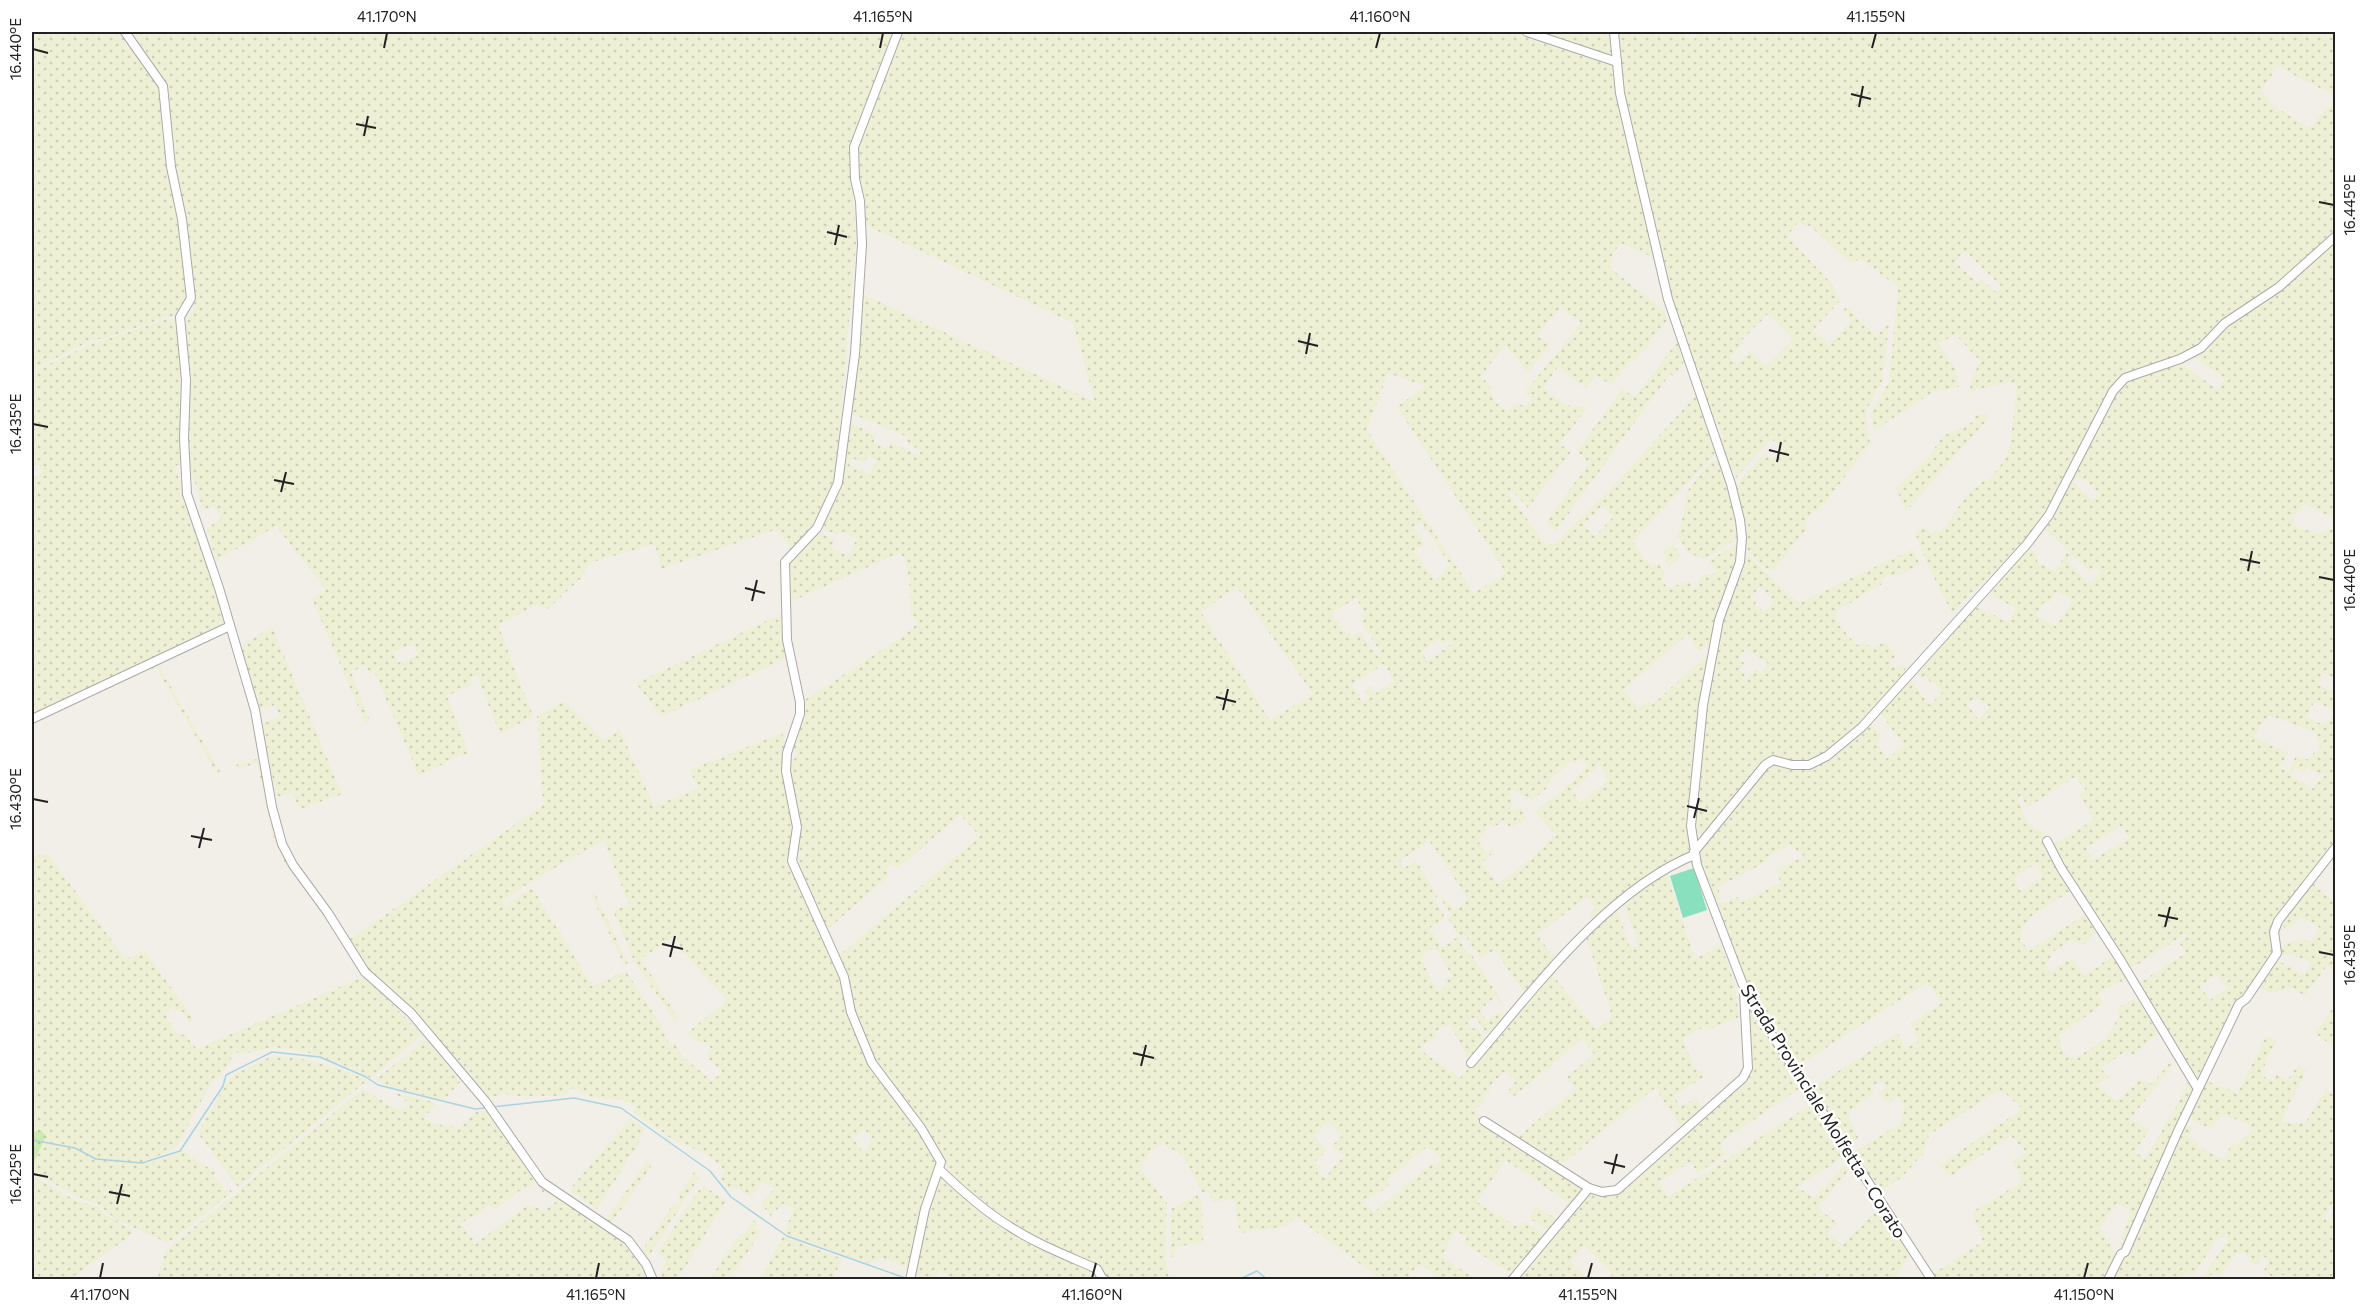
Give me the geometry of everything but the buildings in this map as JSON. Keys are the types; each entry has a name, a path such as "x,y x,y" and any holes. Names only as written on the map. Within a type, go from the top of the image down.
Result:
{"street":[{"path":"125,32 163,86 171,167 182,219 191,298 180,317 186,380 184,438 187,494 198,522 255,710 272,807 282,844 293,865 328,913 365,972 411,1013 486,1102 542,1182 628,1240 646,1264 653,1280"},
{"path":"898,32 854,147 862,244 855,354 838,483 817,528 785,562 787,640 800,702 800,714 787,753 786,771 796,827 792,861 843,977 851,1012 872,1063 921,1128 941,1162 925,1209 910,1278"},
{"path":"1527,32 1617,62"},
{"name":"Strada Provinciale Molfetta - Corato","path":"1614,32 1620,93 1668,299 1731,484 1742,538 1740,562 1725,602 1713,648 1703,705 1691,826 1694,853 1744,988 1932,1280"},
{"path":"1471,1063 1527,997 1620,900 1674,863 1694,853 1765,765 1773,760 1792,765 1809,765 1827,756 1862,727 2027,544 2049,515 2113,391 2125,378 2180,359 2201,348 2225,323 2279,287 2336,236"},
{"path":"32,718 230,626"},
{"path":"2047,841 2061,868 2121,961 2198,1089"},
{"path":"2108,1280 2121,1254 2125,1252 2239,1004 2246,999 2277,953 2274,932 2278,921 2336,847"},
{"path":"1484,1121 1589,1188 1602,1192 1617,1190 1743,1078 1748,1068 1744,988"},
{"path":"940,1170 960,1189 1009,1227 1097,1269 1105,1280"},
{"path":"1512,1280 1589,1188"}],"green space":[{"path":"32,32 127,32 131,38 124,42 126,50 137,46 159,89 189,299 179,317 169,316 107,338 92,340 32,370"},
{"path":"133,32 894,32 850,146 856,244 834,488 819,515 792,552 779,532 774,530 661,569 655,544 589,563 581,578 548,609 537,605 498,625 533,716 500,734 477,676 471,678 472,684 447,696 469,754 461,755 419,776 374,671 369,673 366,665 351,672 370,721 365,723 312,599 326,590 276,526 216,561 207,528 221,519 215,506 203,510 188,459 185,324 194,307 194,302 163,89 156,67","holes":["414,644 418,656 397,663 393,652"]},
{"path":"900,32 1525,32 1614,64 1655,255 1652,257 1621,243 1612,255 1610,268 1665,311 1667,321 1635,361 1628,362 1612,385 1596,376 1586,387 1580,385 1558,367 1543,388 1566,405 1587,408 1560,444 1571,452 1528,508 1513,492 1507,491 1545,544 1554,544 1606,494 1697,394 1717,452 1633,541 1644,559 1653,565 1660,564 1664,572 1662,581 1668,588 1690,581 1692,590 1695,589 1701,576 1717,573 1708,561 1739,542 1739,561 1720,602 1710,644 1699,652 1687,635 1623,690 1639,708 1648,701 1652,705 1707,655 1689,831 1689,854 1595,919 1589,916 1595,908 1587,897 1537,935 1558,962 1552,974 1596,1029 1612,1016 1586,937 1616,906 1630,948 1636,946 1637,940 1623,901 1666,871 1695,959 1721,945 1734,982 1739,1017 1711,1029 1704,1027 1682,1039 1693,1064 1704,1077 1675,1095 1679,1107 1696,1098 1704,1111 1683,1130 1655,1088 1558,1168 1585,1186 1572,1205 1505,1160 1477,1202 1516,1226 1526,1222 1546,1235 1512,1274 1463,1243 1467,1238 1457,1231 1451,1237 1442,1257 1476,1279 1442,1279 1421,1265 1410,1273 1408,1279 1381,1279 1296,1217 1287,1226 1240,1233 1234,1199 1212,1202 1209,1193 1202,1192 1184,1157 1163,1143 1150,1152 1140,1168 1167,1203 1165,1258 1169,1279 1111,1279 1106,1277 1101,1266 1033,1236 994,1210 952,1176 943,1158 874,1062 857,1029 837,957 980,836 960,815 898,868 889,865 886,868 889,876 829,928 823,929 794,862 795,855 802,857 804,853 797,848 789,763 798,756 792,744 803,701 900,638 919,622 911,616 909,577 904,558 899,553 788,603 788,560 816,532 832,538 834,541 832,548 848,556 857,539 841,531 837,535 819,527 839,490 848,422 874,434 874,443 887,449 892,443 919,455 921,451 906,442 908,437 850,413 860,293 1095,402 1073,323 861,223 857,161 861,131","holes":["1561,307 1581,323 1525,392 1531,400 1527,406 1515,404 1508,412 1493,400 1490,386 1481,376 1505,345 1528,373 1550,345 1538,335","1388,373 1425,386 1397,407 1506,573 1474,593 1367,430","868,456 877,460 870,474 849,465 852,458 864,463","1602,506 1613,517 1595,536 1584,525","1421,522 1450,565 1434,580 1414,551 1425,544 1414,527","1237,587 1313,694 1270,720 1201,612","1356,598 1365,613 1361,616 1363,620 1361,622 1382,655 1378,657 1360,632 1353,636 1350,632 1346,634 1332,613","1439,639 1443,644 1449,639 1452,643 1427,660 1421,653","1384,664 1394,681 1375,694 1370,687 1365,691 1369,698 1363,703 1352,685","1582,759 1588,766 1536,811 1555,834 1533,857 1498,884 1482,863 1495,851 1493,848 1486,853 1478,841 1486,831 1485,826 1489,824 1492,828 1504,821 1511,828 1526,819 1521,807 1508,812 1513,806 1510,793 1513,790 1532,800 1547,788 1550,781 1571,761 1574,764","1599,765 1608,780 1597,791 1595,790 1580,803 1573,791","1428,839 1469,900 1454,910 1443,896 1440,898 1451,915 1448,918 1461,939 1466,937 1479,958 1495,950 1524,993 1530,987 1537,989 1460,1078 1419,1049 1436,1037 1434,1032 1450,1024 1469,1061 1486,1042 1477,1026 1472,1029 1467,1022 1475,1017 1487,1034 1492,1034 1505,1017 1500,1012 1486,1020 1480,1010 1495,997 1501,1004 1502,1002 1458,937 1442,947 1430,928 1445,917 1428,890 1435,898 1438,896 1416,861 1404,868 1400,861 1427,843 1425,840","1428,950 1437,950 1452,976 1444,980 1447,986 1437,991 1421,959","1582,1039 1594,1054 1567,1077 1576,1089 1512,1141 1481,1121 1476,1109 1484,1101 1484,1092 1488,1094 1492,1083 1504,1072 1516,1081 1507,1092 1513,1097","1328,1122 1342,1136 1331,1147 1345,1155 1326,1178 1317,1172 1321,1167 1315,1162 1327,1150 1314,1136","1427,1147 1442,1158 1436,1165 1432,1163 1374,1212 1364,1202 1388,1187 1389,1178"]},
{"path":"1541,32 1611,32 1614,58"},
{"path":"1617,32 1680,32 1694,40 1700,32 2335,32 2335,96 2277,66 2262,91 2271,104 2309,128 2335,100 2335,234 2304,266 2189,355 2116,386 2049,511 2032,535 1952,613 1929,568 1915,533 1924,527 1931,533 1942,530 1968,494 1984,480 1988,481 2004,461 2010,446 2017,387 2011,382 1970,391 1971,382 1980,361 1956,335 1938,343 1956,370 1959,387 1933,392 1874,431 1870,415 1889,382 1898,287 1861,259 1851,263 1810,226 1798,223 1787,236 1831,283 1840,301 1813,330 1829,345 1852,320 1843,310 1847,307 1876,336 1887,325 1889,326 1882,382 1865,412 1870,444 1825,503 1805,520 1806,530 1774,570 1764,568 1745,548 1735,486 1764,453 1772,459 1782,447 1771,439 1736,478 1719,441 1723,438 1715,416 1711,418 1668,291 1624,102","holes":["1965,251 2002,287 1996,292 1981,279 1977,282 1955,262","1768,314 1793,339 1766,366 1750,351 1737,364 1730,357 1743,344 1741,341"]},
{"path":"2335,238 2335,519 2305,504 2299,513 2292,515 2297,528 2318,533 2335,528 2335,678 2323,673 2318,685 2332,691 2335,684 2335,843 2269,933 2273,954 2236,1007 2198,1086 2136,985 2186,953 2179,943 2187,936 2185,934 2132,968 2117,951 2050,847 2093,820 2080,795 2086,790 2075,777 2028,807 2021,796 2017,798 2027,822 2046,835 2043,841 2051,859 2072,890 2032,916 2024,926 2020,939 2029,951 2085,914 2097,931 2085,944 2080,945 2072,940 2053,952 2046,967 2050,972 2064,962 2073,959 2084,975 2115,955 2128,978 2098,993 2103,1004 2059,1036 2062,1049 2067,1055 2076,1058 2105,1039 2120,1015 2117,1008 2136,998 2158,1033 2133,1055 2127,1050 2101,1069 2109,1077 2096,1085 2117,1101 2140,1079 2152,1084 2171,1061 2173,1066 2130,1119 2149,1130 2135,1152 2145,1159 2188,1082 2195,1091 2124,1245 2120,1244 2131,1211 2117,1203 2100,1228 2117,1257 2105,1279 1933,1279 1930,1276 1983,1241 1972,1212 2022,1182 2013,1162 2026,1152 2011,1136 1951,1176 1938,1166 2021,1108 2006,1094 1998,1092 1993,1094 1929,1135 1923,1154 1902,1177 1878,1193 1851,1154 1901,1123 1904,1105 1898,1097 1888,1103 1878,1094 1886,1088 1881,1081 1871,1087 1874,1094 1849,1111 1849,1118 1859,1139 1848,1144 1811,1089 1897,1033 1906,1047 1919,1041 1911,1024 1941,1003 1928,982 1798,1066 1750,999 1716,905 1738,897 1742,902 1780,883 1777,870 1804,856 1790,845 1768,857 1768,861 1718,887 1721,899 1715,901 1699,856 1710,836 1766,767 1772,763 1802,769 1869,722 1881,735 1878,745 1886,759 1904,746 1879,711 1910,678 1929,705 1942,693 1926,676 1921,678 1915,672 1957,626 1978,607 2008,622 2016,608 1990,595 2027,547 2038,554 2037,562 2055,571 2068,551 2042,526 2118,388 2129,381 2179,362 2218,390 2225,379 2192,356 2229,323","holes":["2077,479 2086,481 2099,494 2093,501 2073,482","2072,555 2090,572 2094,567 2100,572 2089,584 2067,560","2056,592 2073,599 2056,626 2036,616 2043,603 2050,602","1975,698 1990,707 1978,719 1967,704","2315,701 2334,711 2330,719 2321,724 2306,716","2269,715 2316,733 2320,746 2319,753 2314,752 2310,760 2296,756 2288,773 2280,767 2288,753 2254,737","2295,768 2304,773 2307,768 2325,775 2312,789 2291,775","2121,826 2129,838 2093,860 2086,848","2036,863 2041,877 2020,891 2015,878","2216,975 2227,988 2210,1000 2200,986"]},
{"path":"167,319 179,319 184,386 181,464 175,466 226,627 32,714 32,477 42,474 39,465 32,466 32,372 89,345"},
{"path":"1678,341 1686,359 1673,376 1670,374 1556,531 1554,530 1546,522 1589,463 1577,451 1622,389 1635,397"},
{"path":"1988,413 1987,420 1906,512 1896,488 1929,456 1943,436 1975,421 1973,416"},
{"path":"1719,458 1736,513 1738,538 1704,559 1689,553 1677,535 1688,490 1710,463"},
{"path":"1673,544 1681,556 1668,568 1664,551"},
{"path":"1913,549 1920,565 1894,577 1889,575 1883,578 1882,584 1837,611 1836,621 1856,645 1864,642 1872,648 1886,642 1897,655 1889,661 1894,667 1903,665 1907,674 1838,747 1801,765 1773,756 1767,758 1706,835 1694,832 1711,665 1722,617 1744,568 1746,557 1748,556 1799,603","holes":["1759,587 1771,596 1772,603 1765,613 1755,605 1756,602 1751,598","1745,649 1768,663 1762,673 1755,669 1746,681 1742,679 1746,673 1740,670 1744,663 1739,659"]},
{"path":"781,614 788,657 661,717 636,683"},
{"path":"272,627 342,794 300,809 292,793 276,797 263,724 280,716 275,705 259,710 240,651 244,644"},
{"path":"157,663 220,771 217,774 156,667 32,723 32,719"},
{"path":"564,701 604,740 620,730 654,806 699,788 689,770 782,733 787,747 792,822 789,862 838,972 859,1045 874,1070 909,1114 939,1165 912,1259 906,1267 879,1257 878,1260 869,1263 791,1236 785,1232 793,1210 784,1203 770,1216 761,1203 774,1189 763,1182 751,1197 736,1187 730,1190 720,1180 724,1170 710,1156 672,1139 634,1113 637,1107 622,1100 590,1097 573,1088 563,1096 506,1094 486,1098 423,1021 362,964 350,939 543,805 537,716","holes":["604,841 629,905 613,911 635,963 675,1022 679,1019 641,959 674,936 681,950 727,1000 687,1033 697,1042 705,1042 712,1049 706,1056 722,1072 712,1081 681,1055 675,1043 670,1045 661,1025 626,971 592,986 532,887 505,907 503,900 540,876","864,1129 872,1137 868,1147 862,1151 853,1138"]},
{"path":"260,758 290,864 286,866 274,839 257,763 238,769 236,765"},
{"path":"48,854 124,957 131,958 143,950 146,953 194,1019 189,1023 183,1012 170,1008 167,1018 177,1034 185,1035 197,1049 365,976 422,1035 371,1078 339,1063 303,1051 274,1047 242,1054 235,1052 224,1071 208,1088 177,1146 147,1160 149,1163 175,1155 182,1150 216,1173 214,1177 226,1191 230,1189 232,1192 168,1243 117,1220 96,1203 82,1199 32,1172 32,1158 35,1159 45,1135 39,1130 32,1131 32,857"},
{"path":"1694,868 1707,910 1683,918 1670,876"},
{"path":"2310,881 2335,902 2335,972 2327,966 2305,996 2293,988 2270,993 2257,986 2275,959 2305,975 2311,963 2297,956 2279,954 2282,947 2289,942 2303,939 2311,941 2320,928 2302,917 2285,931 2282,923"},
{"path":"595,893 628,963 624,965 591,895"},
{"path":"1749,1004 1802,1087 1721,1142 1725,1155 1698,1173 1690,1162 1659,1182 1668,1197 1813,1103 1844,1152 1839,1160 1797,1187 1814,1198 1846,1163 1853,1165 1818,1208 1837,1223 1828,1233 1842,1245 1880,1207 1910,1254 1895,1279 1829,1279 1818,1272 1812,1280 1608,1280 1612,1274 1585,1246 1570,1261 1588,1279 1513,1280 1588,1192 1610,1194 1745,1080"},
{"path":"2335,1005 2335,1048 2315,1033"},
{"path":"2266,1036 2276,1041 2266,1060 2262,1076 2274,1081 2277,1074 2287,1080 2298,1066 2307,1069 2281,1121 2305,1123 2326,1089 2335,1094 2335,1199 2324,1218 2327,1221 2335,1212 2335,1279 2284,1279 2286,1275 2271,1276 2264,1271 2268,1259 2263,1256 2256,1266 2249,1262 2251,1258 2243,1253 2236,1254 2220,1277 2212,1274 2206,1279 2202,1278 2228,1240 2224,1237 2217,1239 2193,1276 2186,1273 2181,1279 2109,1280 2183,1125 2193,1127 2189,1136 2198,1143 2199,1147 2223,1159 2232,1144 2236,1145 2249,1133 2251,1129 2248,1124 2222,1114 2212,1129 2186,1118 2204,1080 2238,1093"},
{"path":"427,1038 460,1082 444,1100 390,1087 375,1080"},
{"path":"272,1056 298,1058 338,1068 368,1080 238,1187 200,1136 199,1130 228,1080 235,1074"},
{"path":"363,1089 400,1111 409,1103 395,1094 397,1093 434,1102 436,1104 423,1119 444,1126 449,1124 458,1129 477,1111 488,1111 537,1179 533,1186 519,1191 495,1210 488,1204 483,1212 460,1223 476,1243 527,1205 535,1206 543,1211 557,1201 545,1191 543,1193 538,1185 541,1183 629,1246 650,1279 157,1280 166,1250"},
{"path":"630,1118 645,1128 636,1148 597,1209 569,1190"},
{"path":"40,1130 46,1135 35,1160 32,1158 32,1132"},
{"path":"647,1161 652,1165 611,1224 607,1219"},
{"path":"694,1172 700,1176 647,1259 641,1252 673,1204 677,1205 680,1201 679,1195"},
{"path":"941,1175 994,1216 995,1225 1000,1228 1003,1224 1055,1252 1051,1259 1056,1255 1093,1268 1098,1279 956,1279 939,1271 936,1279 917,1279 912,1276 929,1200"},
{"path":"32,1176 75,1200 98,1207 108,1216 132,1230 133,1234 70,1279 32,1279"},
{"path":"704,1186 726,1201 678,1279 660,1279 666,1261 658,1252 697,1192"},
{"path":"1197,1195 1202,1202 1203,1242 1176,1247 1174,1256 1170,1257 1171,1209"},
{"path":"1536,1206 1558,1220 1549,1231 1529,1218"},
{"path":"756,1218 758,1221 755,1227 762,1231 729,1279 710,1279 740,1234 744,1234"},
{"path":"783,1236 843,1259 832,1279 761,1279"}],"waterway":[{"path":"32,1140 75,1148 96,1159 142,1163 180,1151 223,1086 226,1075 272,1052 320,1057 366,1077 378,1085 475,1109 485,1108"},
{"path":"493,1107 574,1098 621,1108 710,1171 731,1197 787,1236 908,1279"},
{"path":"1238,1280 1257,1271 1268,1280"}]}
